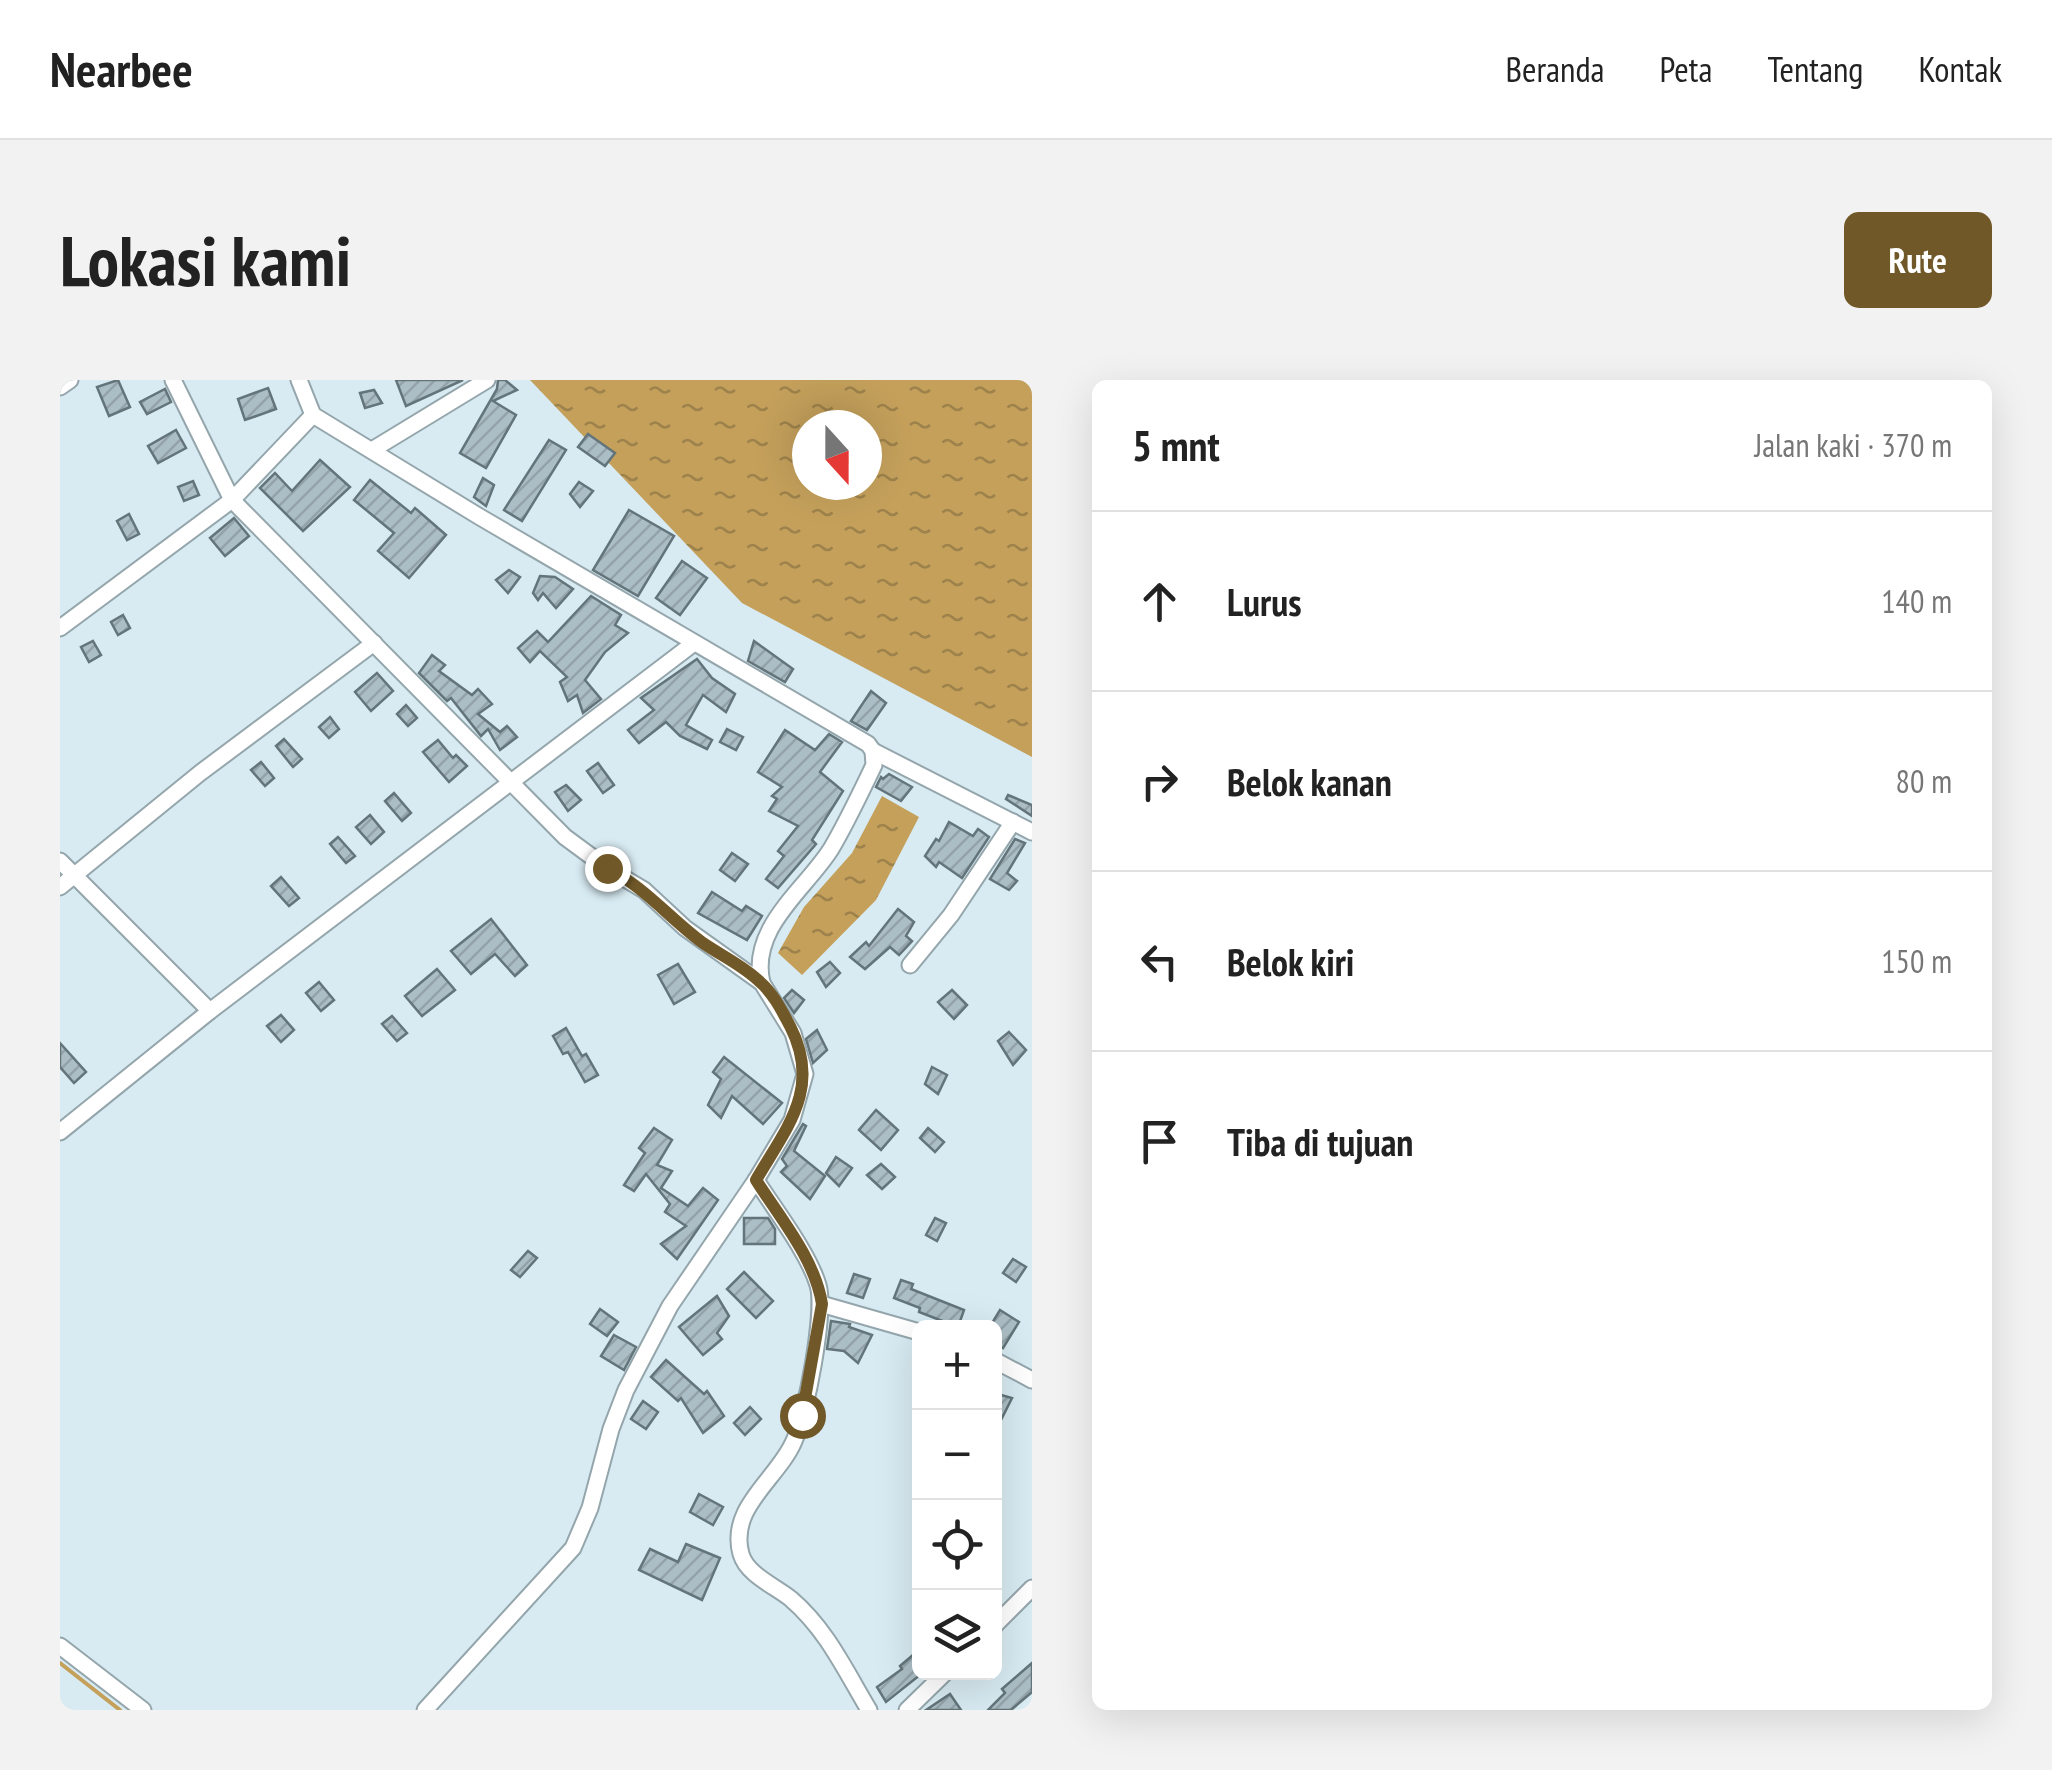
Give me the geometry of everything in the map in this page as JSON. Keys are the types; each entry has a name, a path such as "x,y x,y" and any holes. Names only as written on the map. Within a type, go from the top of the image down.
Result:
{"street":[{"path":"60,387 70,380"},
{"path":"173,380 232,500 585,854 644,890 685,928 762,983 793,1033 805,1074 792,1120 670,1306 626,1390 590,1508 573,1548 425,1710"},
{"path":"299,380 314,415 864,740 873,751 1032,832"},
{"path":"372,450 487,380"},
{"path":"60,628 232,500 314,415"},
{"path":"60,1132 210,1011 694,642"},
{"path":"60,887 200,774 374,643"},
{"path":"762,983 759,960 770,932 848,819 874,765 873,751"},
{"path":"910,965 951,914 1013,822"},
{"path":"60,861 210,1011"},
{"path":"756,1180 817,1280 822,1304 795,1440 744,1514 742,1559 790,1598 822,1631 869,1710"},
{"path":"822,1304 912,1330"},
{"path":"1002,1364 1032,1380"},
{"path":"1002,1618 1032,1588"},
{"path":"60,1646 143,1710"},
{"path":"907,1710 938,1680"}],"water":[{"path":"530,380 1032,380 1032,757 742,603"},
{"path":"882,796 919,817 876,900 802,975 778,953 804,907 852,853"}],"building":[{"path":"118,380 130,407 109,416 97,387"},
{"path":"396,380 463,380 406,406"},
{"path":"498,380 505,380 517,390 493,401 516,415 486,468 460,453 497,389"},
{"path":"268,388 276,409 245,420 238,399"},
{"path":"165,389 171,402 147,414 140,402"},
{"path":"374,390 382,403 365,408 360,393"},
{"path":"176,430 186,448 158,463 148,446"},
{"path":"588,434 615,453 605,466 578,447"},
{"path":"549,440 566,450 522,521 504,510"},
{"path":"320,460 350,487 303,531 260,488 275,473 292,491"},
{"path":"483,478 494,485 486,506 474,497"},
{"path":"370,480 411,513 415,508 446,535 409,578 378,551 394,533 354,500"},
{"path":"193,481 199,495 184,501 178,487"},
{"path":"579,482 593,491 580,507 570,494"},
{"path":"629,510 674,536 638,596 593,570"},
{"path":"129,514 139,534 127,540 117,521"},
{"path":"234,518 249,536 225,556 210,538"},
{"path":"682,561 707,578 680,615 656,598"},
{"path":"509,570 520,577 508,593 496,580"},
{"path":"540,576 555,577 573,589 556,608 543,593 538,600 533,593"},
{"path":"591,596 621,615 615,625 628,633 605,652 585,680 601,699 583,713 577,695 568,701 560,682 567,677 540,651 530,662 518,648 537,631 548,642"},
{"path":"123,615 130,628 118,635 111,622"},
{"path":"93,641 101,655 89,662 81,647"},
{"path":"754,641 793,669 785,682 748,661"},
{"path":"432,655 445,665 439,671 472,695 478,689 492,704 478,714 500,732 507,726 517,737 500,750 488,729 481,736 451,698 447,701 419,673"},
{"path":"697,659 712,678 735,694 726,712 703,695 686,725 712,740 707,749 680,736 666,722 639,743 628,730 654,710 641,698"},
{"path":"377,673 393,691 371,711 355,692"},
{"path":"871,691 886,703 867,730 851,721"},
{"path":"406,705 417,718 408,726 397,714"},
{"path":"330,717 339,729 329,738 319,727"},
{"path":"727,729 743,737 736,750 720,742"},
{"path":"785,730 815,750 829,734 842,742 820,772 843,791 812,840 816,844 778,888 766,879 784,856 778,851 798,826 769,811 777,799 772,796 782,787 758,772"},
{"path":"284,739 302,759 293,767 276,746"},
{"path":"438,740 453,758 456,755 467,766 449,782 423,752"},
{"path":"261,762 274,778 265,786 251,770"},
{"path":"598,763 614,785 603,793 587,771"},
{"path":"889,774 912,787 901,801 876,787 881,777"},
{"path":"566,785 581,800 568,811 555,792"},
{"path":"394,793 411,813 402,821 385,801"},
{"path":"1008,795 1032,805 1032,816 1006,799"},
{"path":"370,815 384,832 371,844 356,827"},
{"path":"949,822 973,836 978,829 989,837 962,878 939,862 936,867 925,856"},
{"path":"338,837 355,856 346,863 330,844"},
{"path":"1015,839 1025,843 1007,873 1017,881 1009,890 990,879"},
{"path":"732,853 748,864 735,881 720,870"},
{"path":"281,877 299,898 289,906 271,886"},
{"path":"712,892 742,911 746,906 762,916 747,940 698,913"},
{"path":"898,909 914,922 906,936 912,941 899,955 890,947 865,969 850,957 866,942 869,946"},
{"path":"491,919 527,965 515,976 495,954 471,974 451,951"},
{"path":"830,962 840,973 826,987 817,972"},
{"path":"678,964 695,992 674,1004 658,975"},
{"path":"437,969 455,990 422,1016 405,996"},
{"path":"319,982 334,1000 321,1011 306,993"},
{"path":"792,990 804,1000 794,1013 784,998"},
{"path":"952,990 967,1005 954,1019 938,1002"},
{"path":"281,1015 294,1030 281,1042 267,1026"},
{"path":"392,1016 407,1033 397,1041 382,1024"},
{"path":"566,1028 598,1075 585,1082 568,1052 563,1054 553,1036"},
{"path":"817,1030 827,1050 813,1063 806,1039"},
{"path":"1009,1032 1026,1050 1013,1065 998,1041"},
{"path":"60,1043 86,1072 74,1083 60,1067"},
{"path":"724,1057 782,1103 763,1124 732,1096 721,1118 708,1105 721,1079 713,1072"},
{"path":"932,1067 947,1075 938,1094 925,1084"},
{"path":"876,1110 898,1130 881,1150 859,1130"},
{"path":"803,1124 806,1126 794,1151 825,1176 810,1199 781,1172 787,1166 782,1159"},
{"path":"654,1128 672,1140 657,1165 672,1171 661,1188 688,1206 703,1188 718,1200 677,1259 661,1244 686,1226 665,1212 670,1204 646,1174 634,1191 624,1185 645,1153 639,1148"},
{"path":"928,1128 944,1142 935,1152 920,1138"},
{"path":"836,1157 852,1168 839,1186 826,1173"},
{"path":"881,1164 895,1177 882,1189 867,1175"},
{"path":"744,1218 768,1218 775,1229 775,1244 744,1244"},
{"path":"935,1218 946,1223 937,1241 926,1235"},
{"path":"528,1251 537,1258 520,1277 511,1270"},
{"path":"1013,1259 1026,1267 1016,1282 1003,1273"},
{"path":"744,1272 773,1301 756,1318 727,1289"},
{"path":"854,1274 870,1279 863,1298 847,1293"},
{"path":"901,1280 913,1284 911,1289 964,1310 960,1320 940,1320 894,1298"},
{"path":"717,1296 729,1316 717,1333 722,1339 703,1355 679,1327"},
{"path":"600,1309 618,1322 607,1336 590,1324"},
{"path":"1000,1310 1019,1322 1003,1348 1002,1320 994,1320"},
{"path":"831,1321 850,1324 849,1327 872,1335 858,1363 844,1351 827,1349"},
{"path":"614,1335 636,1347 624,1370 601,1356"},
{"path":"666,1360 704,1394 707,1391 724,1416 703,1433 681,1398 678,1401 651,1377"},
{"path":"1002,1395 1012,1398 1002,1418"},
{"path":"643,1401 658,1412 646,1429 631,1419"},
{"path":"750,1407 761,1419 745,1435 734,1423"},
{"path":"699,1494 723,1507 713,1525 690,1512"},
{"path":"686,1544 720,1558 702,1600 639,1570 650,1549 678,1562"},
{"path":"912,1656 914,1680 886,1702 877,1687 902,1669 900,1666"},
{"path":"1032,1663 1032,1692 1011,1710 988,1710 1005,1693 1002,1689"},
{"path":"950,1694 961,1710 926,1710"}],"waterway":[{"path":"60,1663 120,1710"}],"route":[{"path":"607,868 644,890 685,928 762,983 780,1008 799,1047 805,1074 792,1120 756,1180 817,1280 822,1304 802,1415"}]}
